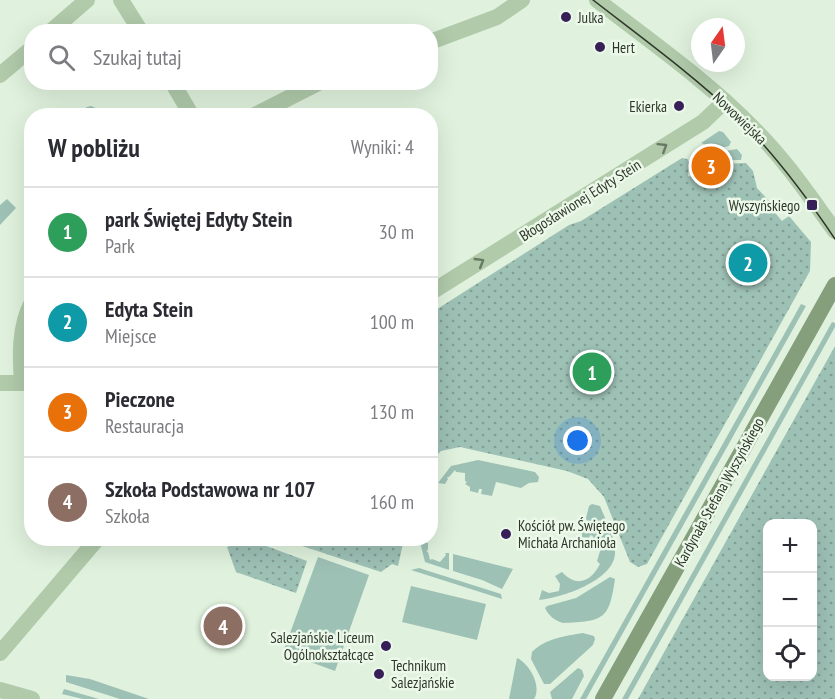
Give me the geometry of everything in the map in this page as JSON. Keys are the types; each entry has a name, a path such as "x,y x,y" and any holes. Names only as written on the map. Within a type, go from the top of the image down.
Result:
{"main road":[{"name":"Kardynała Stefana Wyszyńskiego","path":"603,699 835,285"}],"street":[{"path":"59,24 87,0"},
{"path":"122,0 136,24"},
{"path":"438,39 497,17 522,0"},
{"name":"Nowowiejska","path":"597,0 725,102 756,130 784,162 835,231"},
{"path":"0,75 24,55"},
{"path":"177,90 187,108"},
{"path":"269,108 304,90"},
{"name":"Błogosławionej Edyty Stein","path":"438,287 703,122 725,102"},
{"path":"24,322 20,358 24,372"},
{"path":"0,382 24,383"},
{"path":"0,653 91,546"},
{"path":"0,690 32,699"}],"shaded area":[{"path":"719,131 723,132 731,142 729,146 717,149 701,143"},
{"path":"737,149 742,155 741,160 726,160 720,152"},
{"path":"682,158 689,162 688,176 699,178 701,172 719,174 721,164 746,163 753,171 757,188 774,206 771,208 782,221 789,216 811,242 810,271 647,564 638,567 630,562 604,497 588,479 567,471 460,447 441,451 438,454 438,309 569,225 581,221"},
{"path":"7,199 16,208 0,225 0,205"},
{"path":"801,304 806,306 586,699 580,699"},
{"path":"832,322 835,323 835,327 628,699 622,699"},
{"path":"835,346 835,699 638,699"},
{"path":"478,460 535,472 539,477 538,482 529,483 521,488 496,482 492,496 481,494 482,489 479,489 478,493 470,491 470,487 465,484 467,482 465,473 455,470 447,477 445,484 438,483 451,466"},
{"path":"592,504 600,506 612,535 615,554 612,564 596,580 572,592 539,600 542,590 549,593 559,591 560,584 555,576 562,572 579,581 589,578 597,570 600,564 597,561 600,551 604,549 603,546 600,547 592,540 593,536 582,537 582,533 579,533 580,528 583,528 583,520 587,521 589,506"},
{"path":"266,546 307,561 296,593 236,572 227,547"},
{"path":"302,546 402,546 398,566 392,564 381,572"},
{"path":"421,546 428,546 426,551 430,560 440,562 446,555 445,553 449,553 449,570 425,562"},
{"path":"453,554 513,569 502,589 453,571"},
{"path":"318,557 369,575 335,671 283,652"},
{"path":"419,568 501,594 502,599 411,570"},
{"path":"610,577 615,579 610,603 602,616 596,619 563,623 552,617 545,608 576,598"},
{"path":"411,586 486,604 477,640 402,622"},
{"path":"583,633 594,636 593,645 550,684 544,684 531,659 532,652 550,641"},
{"path":"517,658 530,670 536,682 534,699 509,699"},
{"path":"578,668 582,670 584,676 572,699 552,699 550,692"},
{"path":"66,675 90,679 149,699 120,699 66,682"},
{"path":"64,689 99,699 83,699 62,694"}],"tram line":[{"path":"593,0 685,72 738,118 790,176 835,239"}],"place":[{"name":"Julka","path":"566,17"},
{"name":"Hert","path":"600,47"},
{"name":"Ekierka","path":"679,106"},
{"name":"Pieczone","path":"711,166"},
{"name":"Wyszyńskiego","path":"812,205"},
{"name":"Edyta Stein","path":"748,263"},
{"name":"park Świętej Edyty Stein","path":"592,372"},
{"name":"Kościół pw. Świętego Michała Archanioła","path":"506,534"},
{"name":"Szkoła Podstawowa nr 107","path":"223,626"},
{"name":"Salezjańskie Liceum Ogólnokształcące","path":"386,646"},
{"name":"Technikum Salezjańskie","path":"379,674"}]}
